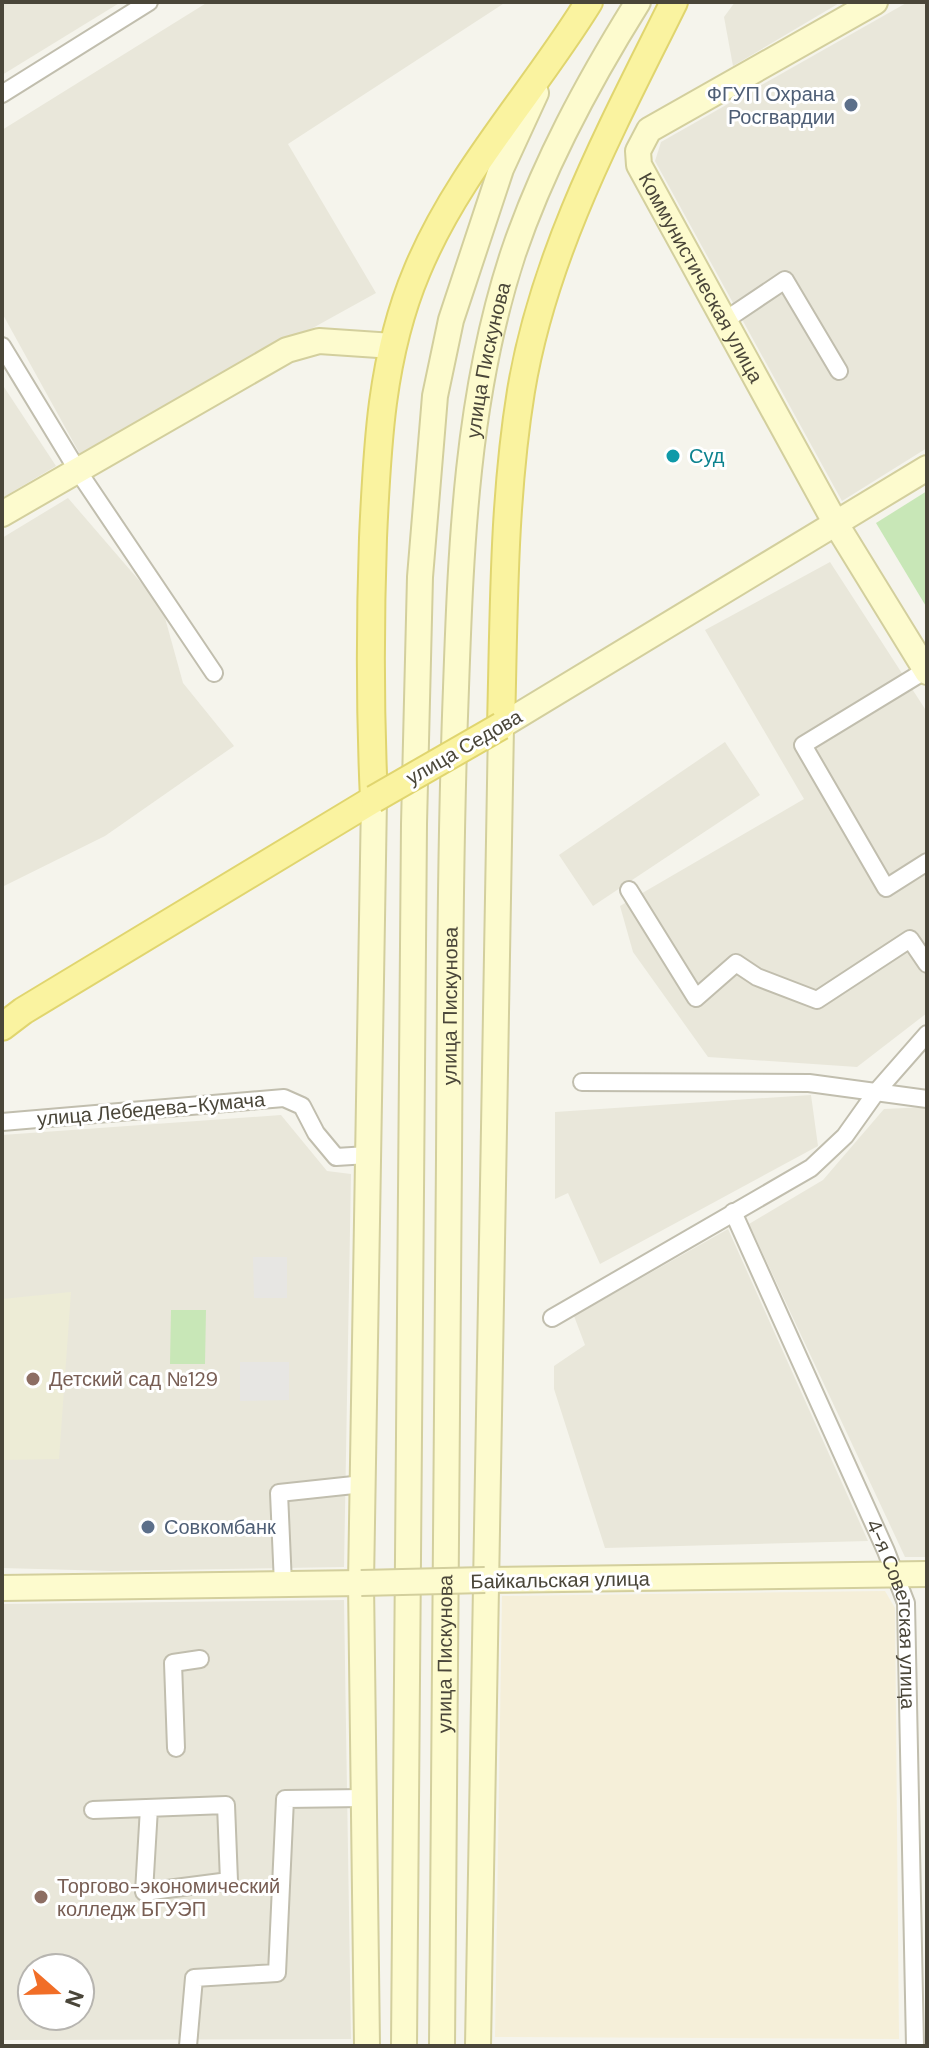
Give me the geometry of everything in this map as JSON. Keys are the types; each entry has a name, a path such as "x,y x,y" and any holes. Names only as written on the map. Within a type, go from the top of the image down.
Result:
{"main road":[{"name":"улица Пискунова","path":"442,2046 452,803 460,578 468,478 478,401 493,328 513,255 540,184 571,118 638,2"},
{"name":"улица Пискунова","path":"478,2046 501,726 510,476 521,389 536,325 582,189 674,2"},
{"name":"Коммунистическая улица","path":"836,524 639,165 638,151 649,130 875,2"},
{"name":"улица Пискунова","path":"404,2046 414,810 420,577 435,396 451,320 501,169 535,95 586,7"},
{"path":"367,2046 361,1583 374,799 372,582 382,403 393,346 416,272 478,160 586,7"},
{"path":"2,514 287,350 319,341 393,346"},
{"name":"улица Седова","path":"2,1027 36,1003 927,468"},
{"path":"836,524 926,671"},
{"name":"Байкальская улица","path":"2,1588 927,1574"}],"street":[{"path":"2,94 149,2"},
{"path":"724,321 785,280 839,371"},
{"path":"2,346 78,471 214,673"},
{"path":"926,671 803,745 886,888 927,862"},
{"path":"629,890 696,998 736,963 757,977 817,1000 910,939 927,964"},
{"path":"552,1318 811,1168 845,1136 877,1091 927,1034"},
{"path":"582,1082 809,1083 927,1099"},
{"name":"улица Лебедева-Кумача","path":"2,1122 284,1098 302,1106 316,1133 336,1157 368,1155"},
{"name":"4-я Советская улица","path":"733,1212 886,1551 906,1603 915,2046"},
{"path":"283,1584 279,1493 363,1484"},
{"path":"176,1748 173,1663 200,1659"},
{"path":"188,2046 194,1978 277,1973 285,1799 364,1798"},
{"path":"93,1810 226,1805 229,1881 144,1892 149,1808"}],"shaded area":[{"path":"2,2 121,2 2,75"},
{"path":"208,2 506,2 288,144 376,293 81,456 2,313 2,130"},
{"path":"735,2 841,2 733,66 724,17"},
{"path":"908,2 927,2 927,448 842,501 655,161 661,142"},
{"path":"2,384 56,466 2,498"},
{"path":"68,498 162,607 183,683 234,746 105,836 2,887 2,538"},
{"path":"830,562 927,712 927,1013 857,1067 708,1057 633,952 620,906 804,799 705,630"},
{"path":"725,742 760,795 593,906 559,855"},
{"path":"811,1095 818,1146 600,1264 568,1193 555,1199 555,1112"},
{"path":"927,1107 927,1557 905,1557 749,1224 823,1180 884,1109"},
{"path":"281,1115 327,1171 351,1174 344,1567 111,1571 2,1568 2,1135"},
{"path":"728,1229 868,1541 605,1548 554,1389 554,1366 585,1345 574,1316"},
{"path":"253,1257 287,1257 287,1298 254,1298"},
{"name":"Детский сад №129","path":"71,1292 59,1459 2,1460 2,1299"},
{"path":"240,1362 289,1362 289,1400 240,1401"},
{"path":"885,1591 895,1608 899,2039 495,2037 502,1596"},
{"path":"344,1600 351,2039 2,2040 2,1604"}],"green space":[{"path":"927,491 927,608 876,523"},
{"path":"171,1310 206,1310 205,1364 170,1364"}],"place":[{"name":"ФГУП Охрана Росгвардии","path":"851,105"},
{"name":"Суд","path":"673,456"},
{"name":"Детский сад №129","path":"33,1379"},
{"name":"Совкомбанк","path":"148,1527"},
{"name":"Торгово-экономический колледж БГУЭП","path":"41,1897"}]}
